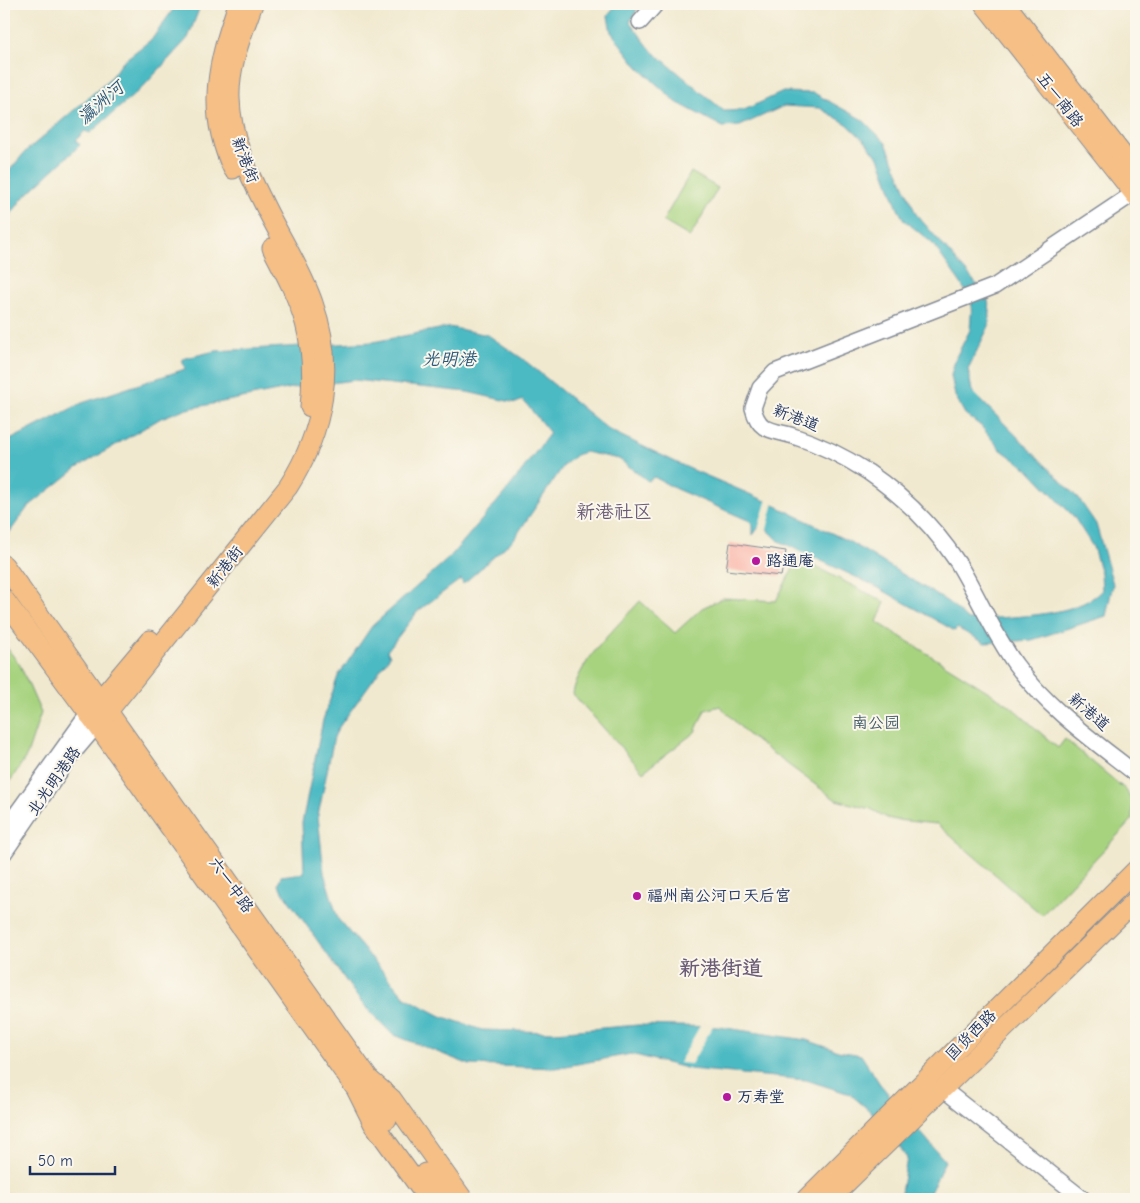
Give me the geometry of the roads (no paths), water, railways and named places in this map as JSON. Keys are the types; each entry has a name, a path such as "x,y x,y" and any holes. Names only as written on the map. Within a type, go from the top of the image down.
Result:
{"main road":[{"name":"新港街","path":"238,4 219,65 216,97 220,129 231,165 315,335"},
{"name":"新港街","path":"98,713 288,487 312,443 316,410 312,360 315,335 309,292 249,174 235,137 231,109 231,75 237,46 253,4"},
{"name":"五一南路","path":"984,4 1135,194"},
{"name":"五一南路","path":"1006,4 1136,172"},
{"name":"六一中路","path":"4,566 98,713 363,1084 373,1122 428,1199"},
{"name":"六一中路","path":"4,599 98,713"},
{"name":"国货西路","path":"806,1199 1136,870"},
{"name":"国货西路","path":"830,1199 936,1094 1033,1004 1136,900"},
{"name":"六一中路","path":"363,1084 392,1099 463,1199"},
{"path":"363,1084 444,1199"}],"street":[{"path":"640,22 656,4"},
{"name":"新港道","path":"1135,194 996,286 775,372 760,388 753,408 759,422 765,428 793,436 841,456 878,479 902,499 927,524 950,552 1005,648 1038,691 1076,726 1136,774"},
{"name":"北光明港路","path":"4,832 98,713"},
{"name":"北光明港路","path":"4,853 70,758 98,713"},
{"path":"936,1094 1083,1199"}],"water":[{"name":"瀛洲河","path":"177,4 201,4 188,38 143,87 90,133 85,131 76,140 80,145 22,199 4,224 4,177 25,152 109,80 122,62 152,39"},
{"name":"光明港","path":"616,4 640,4 630,22 651,50 724,111 744,110 783,92 814,93 863,120 886,143 916,214 987,296 990,311 989,326 968,369 972,391 1079,499 1096,524 1113,584 1106,616 1032,640 985,643 957,628 955,631 875,586 779,541 767,529 759,527 753,535 753,526 750,521 676,489 654,477 648,481 619,459 585,452 576,455 564,465 514,539 463,584 461,579 418,611 387,651 390,656 339,727 334,737 318,816 324,873 338,919 405,997 441,1016 482,1030 554,1032 638,1025 719,1027 806,1040 838,1051 861,1055 880,1084 945,1161 927,1199 900,1199 907,1158 883,1122 850,1094 806,1080 690,1069 631,1054 556,1068 470,1065 392,1034 361,1002 278,885 281,876 304,873 302,823 323,720 338,676 372,626 449,558 508,489 550,433 523,400 516,403 467,392 354,380 292,388 182,410 161,418 77,468 28,507 4,540 4,443 82,403 185,369 182,359 215,351 373,342 449,327 488,335 523,359 609,430 686,467 766,501 850,542 948,602 968,620 1058,611 1090,599 1102,590 1101,573 1093,547 1074,517 1029,470 1000,449 981,426 965,414 955,396 951,375 956,357 970,330 972,302 932,243 904,220 880,160 866,142 847,124 820,108 784,106 740,126 723,127 676,102 637,66 611,32 608,16"}],"place":[{"name":"路通庵","path":"756,561"},
{"name":"福州南公河口天后宫","path":"637,896"},
{"name":"万寿堂","path":"727,1097"}],"district":[{"name":"新港社区","path":"614,512"},
{"name":"新港街道","path":"721,968"}],"park label":[{"name":"南公园","path":"876,723"}]}
